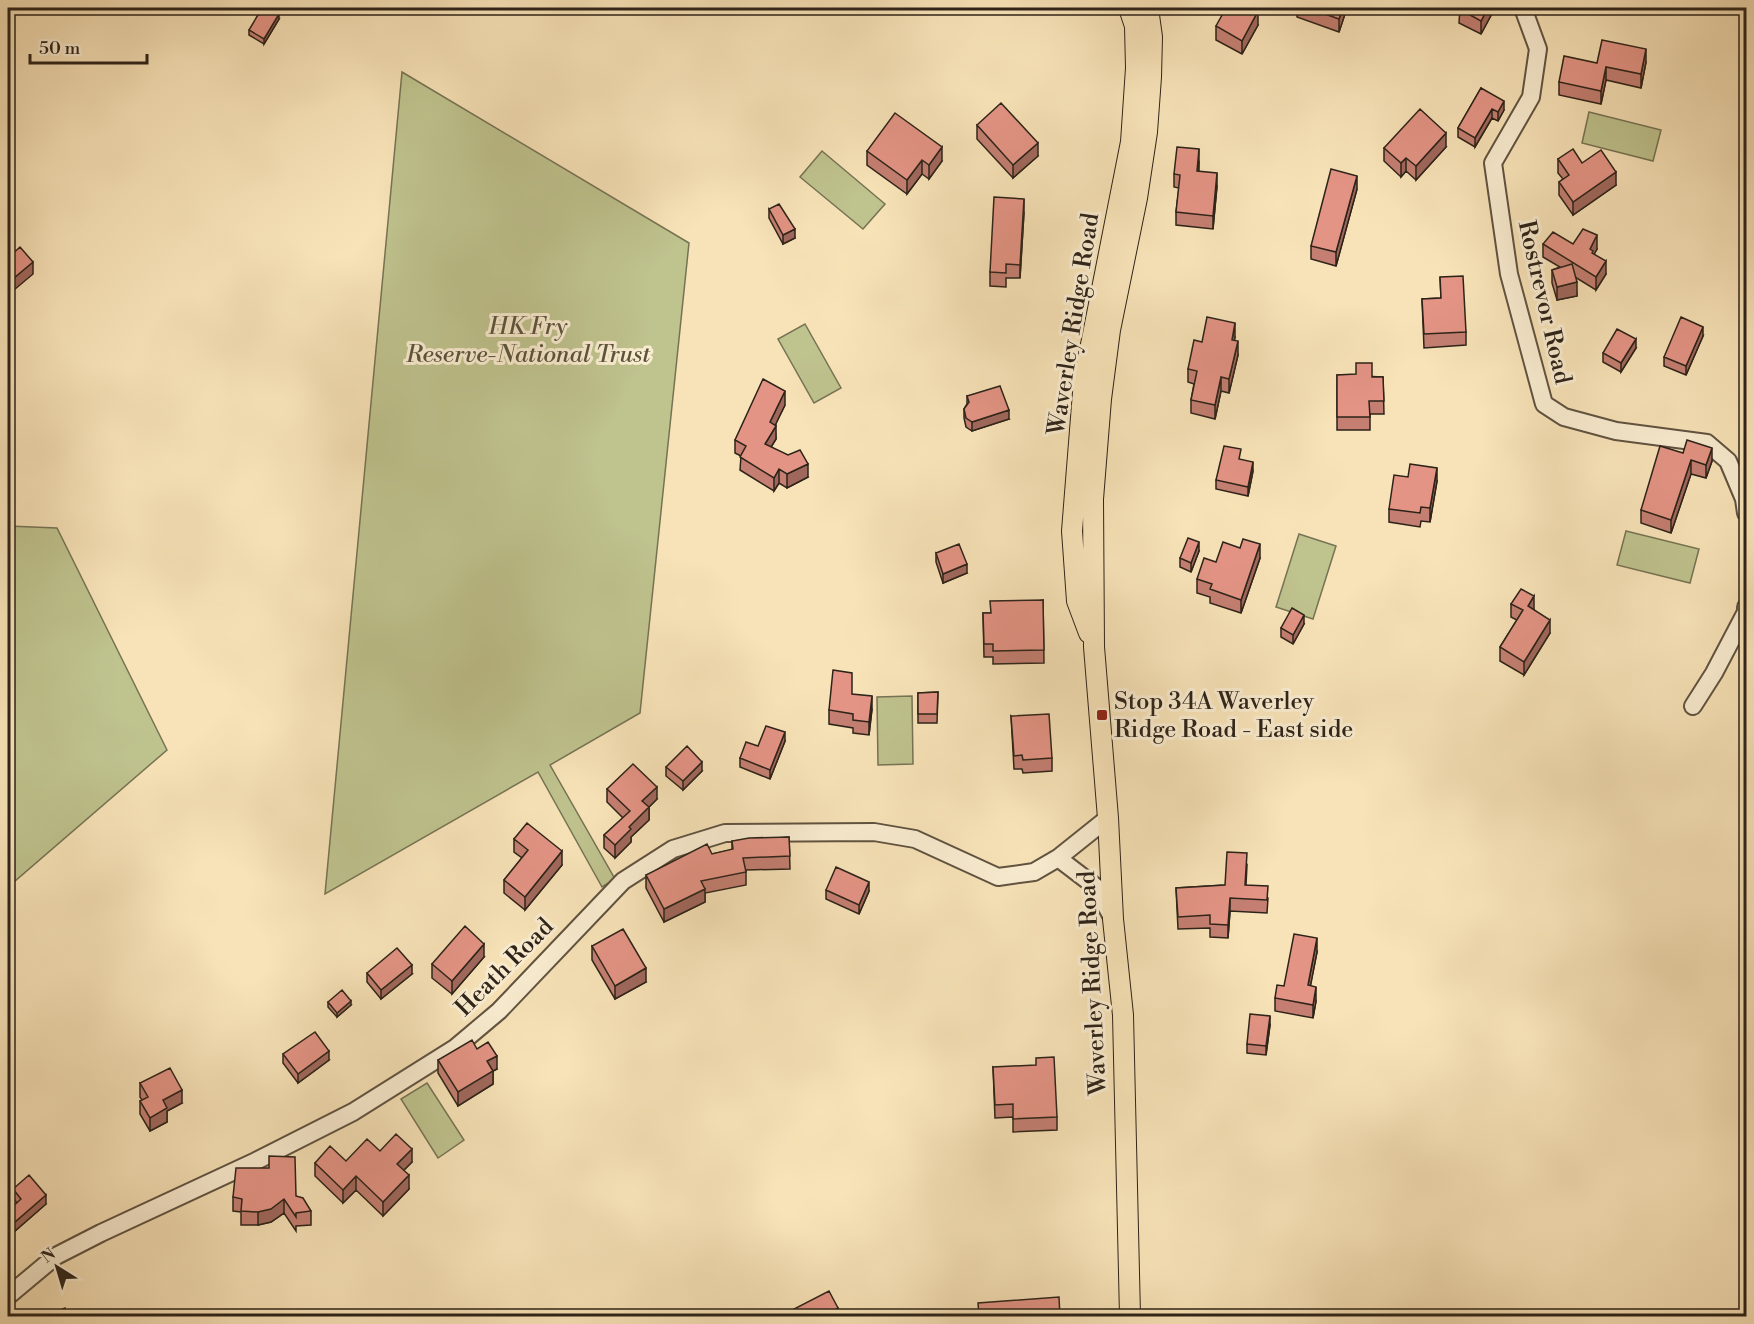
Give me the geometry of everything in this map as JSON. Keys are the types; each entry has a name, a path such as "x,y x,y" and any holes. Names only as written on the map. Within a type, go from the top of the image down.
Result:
{"main road":[{"name":"Waverley Ridge Road","path":"1094,647 1077,601 1072,531 1084,380 1131,142 1136,68 1135,26 1130,8"},
{"name":"Waverley Ridge Road","path":"1130,1317 1123,1015 1113,919 1108,818 1094,647 1094,499 1101,399 1110,330 1148,132 1152,37 1148,8"}],"street":[{"name":"Rostrevor Road","path":"1522,8 1538,49 1531,97 1493,163 1509,274 1544,404 1564,417 1616,431 1707,443 1728,461 1744,499 1746,513"},
{"path":"1693,706 1714,673 1746,612 1746,607"},
{"name":"Heath Road","path":"8,1296 56,1256 353,1112 454,1048 499,1011 623,881 673,849 725,833 874,832 915,839 998,877 1034,872 1058,858 1108,818"},
{"path":"1058,858 1096,887 1113,919"}],"green space":[{"name":"HK Fry Reserve-National Trust","path":"402,72 689,243 640,713 550,765 615,879 602,887 538,772 325,894"},
{"path":"1589,112 1661,130 1653,161 1582,143"},
{"path":"822,151 885,204 863,229 800,177"},
{"path":"805,324 841,388 814,403 778,339"},
{"path":"8,526 57,528 167,750 8,887"},
{"path":"1626,531 1699,549 1690,583 1617,565"},
{"path":"1299,534 1336,546 1313,619 1276,607"},
{"path":"912,696 913,764 878,765 877,697"},
{"path":"427,1083 464,1140 438,1158 401,1099"}],"building":[{"path":"262,8 279,14 264,39 249,30"},
{"path":"1226,8 1251,8 1258,11 1242,41 1216,26"},
{"path":"1308,8 1343,8 1339,19"},
{"path":"1460,8 1488,8 1481,21"},
{"path":"1602,40 1646,49 1641,74 1606,67 1601,91 1559,82 1564,56 1597,63"},
{"path":"1481,88 1504,101 1498,112 1492,109 1475,138 1458,128"},
{"path":"1001,103 1038,143 1013,165 977,125"},
{"path":"1420,109 1446,133 1416,166 1406,158 1401,163 1384,148"},
{"path":"895,113 942,147 929,165 922,160 907,180 867,151"},
{"path":"1177,147 1199,149 1197,171 1217,173 1213,216 1176,212 1180,175 1174,174"},
{"path":"1573,149 1582,163 1601,150 1616,172 1573,202 1559,182 1569,175 1558,159"},
{"path":"1331,169 1357,176 1336,252 1311,246"},
{"path":"994,197 1024,199 1020,265 1006,264 1006,273 990,272"},
{"path":"779,204 795,229 783,235 769,209"},
{"path":"1583,229 1597,235 1590,249 1592,253 1606,261 1596,277 1543,244 1553,232 1573,244"},
{"path":"20,247 33,262 8,283 8,258"},
{"path":"1572,264 1577,282 1557,287 1552,270"},
{"path":"1463,276 1466,332 1424,334 1422,299 1441,298 1440,277"},
{"path":"1207,317 1235,323 1232,340 1238,341 1229,379 1221,377 1215,405 1191,400 1197,371 1188,369 1194,340 1202,342"},
{"path":"1681,317 1703,327 1686,366 1664,357"},
{"path":"1617,329 1636,339 1621,363 1603,353"},
{"path":"1356,363 1372,363 1372,377 1383,377 1384,401 1369,401 1370,417 1337,417 1337,375 1356,374"},
{"path":"763,379 785,391 770,422 776,426 765,444 788,455 800,450 808,464 787,474 779,469 774,478 740,457 746,446 735,440"},
{"path":"1000,386 1009,410 972,422 966,418 964,409 969,402 967,396"},
{"path":"1687,440 1712,448 1706,465 1691,460 1671,520 1641,510 1660,446 1683,453"},
{"path":"1224,446 1241,449 1239,459 1253,462 1248,487 1216,480"},
{"path":"1410,464 1437,468 1430,508 1421,507 1420,513 1389,509 1394,475 1408,477"},
{"path":"1188,538 1199,542 1191,563 1180,558"},
{"path":"1243,539 1260,544 1241,600 1210,589 1212,584 1197,579 1204,558 1216,562 1223,542 1240,548"},
{"path":"959,544 967,564 943,574 936,553"},
{"path":"1521,589 1534,596 1528,606 1550,620 1524,662 1500,647 1523,610 1511,604"},
{"path":"1043,600 1044,650 993,651 993,644 984,644 983,613 991,613 990,601"},
{"path":"1292,608 1304,615 1293,635 1281,628"},
{"path":"833,670 852,673 852,694 872,696 869,722 853,720 853,714 829,710"},
{"path":"938,692 937,714 918,714 918,693"},
{"path":"1049,714 1052,758 1023,760 1022,755 1014,756 1011,716"},
{"path":"766,726 785,732 770,770 740,758 746,742 758,746"},
{"path":"687,746 702,762 683,781 666,767"},
{"path":"633,764 657,787 642,801 649,807 615,845 604,835 630,811 607,789"},
{"path":"527,823 562,851 525,897 504,880 528,850 514,839"},
{"path":"789,837 790,856 743,858 746,872 701,881 705,889 664,909 646,875 707,844 712,854 733,849 732,841 749,838"},
{"path":"1227,852 1247,853 1245,885 1268,886 1267,900 1230,898 1228,925 1210,924 1210,915 1178,917 1176,888 1225,885"},
{"path":"836,867 869,882 859,905 826,890"},
{"path":"465,926 484,944 452,981 432,964"},
{"path":"623,929 646,968 615,986 592,946"},
{"path":"1294,934 1317,938 1308,985 1316,987 1313,1005 1275,998 1277,985 1284,986"},
{"path":"397,948 412,965 381,990 367,973"},
{"path":"342,990 351,1001 337,1013 328,1002"},
{"path":"1250,1014 1270,1016 1266,1046 1247,1044"},
{"path":"315,1032 329,1051 298,1074 283,1054"},
{"path":"472,1040 477,1049 488,1042 497,1056 487,1061 493,1071 458,1092 438,1060"},
{"path":"1054,1057 1057,1117 1013,1119 1013,1104 995,1105 993,1067 1036,1065 1036,1058"},
{"path":"170,1068 182,1090 163,1100 167,1108 150,1118 140,1101 148,1097 140,1083"},
{"path":"396,1134 412,1149 397,1164 409,1175 383,1202 356,1176 343,1190 315,1163 330,1146 346,1161 367,1139 380,1151"},
{"path":"269,1156 295,1157 296,1196 303,1198 311,1211 296,1213 296,1217 284,1199 271,1209 258,1212 241,1211 242,1199 233,1197 236,1168 269,1168"},
{"path":"29,1175 46,1195 8,1228 8,1211 21,1199 13,1189"},
{"path":"829,1291 838,1308 824,1317 798,1317 794,1309"},
{"path":"1059,1297 1060,1317 979,1317 978,1303"},
{"path":"65,1308 68,1317 44,1317"}],"place":[{"name":"Stop 34A Waverley Ridge Road - East side","path":"1102,715"}]}
